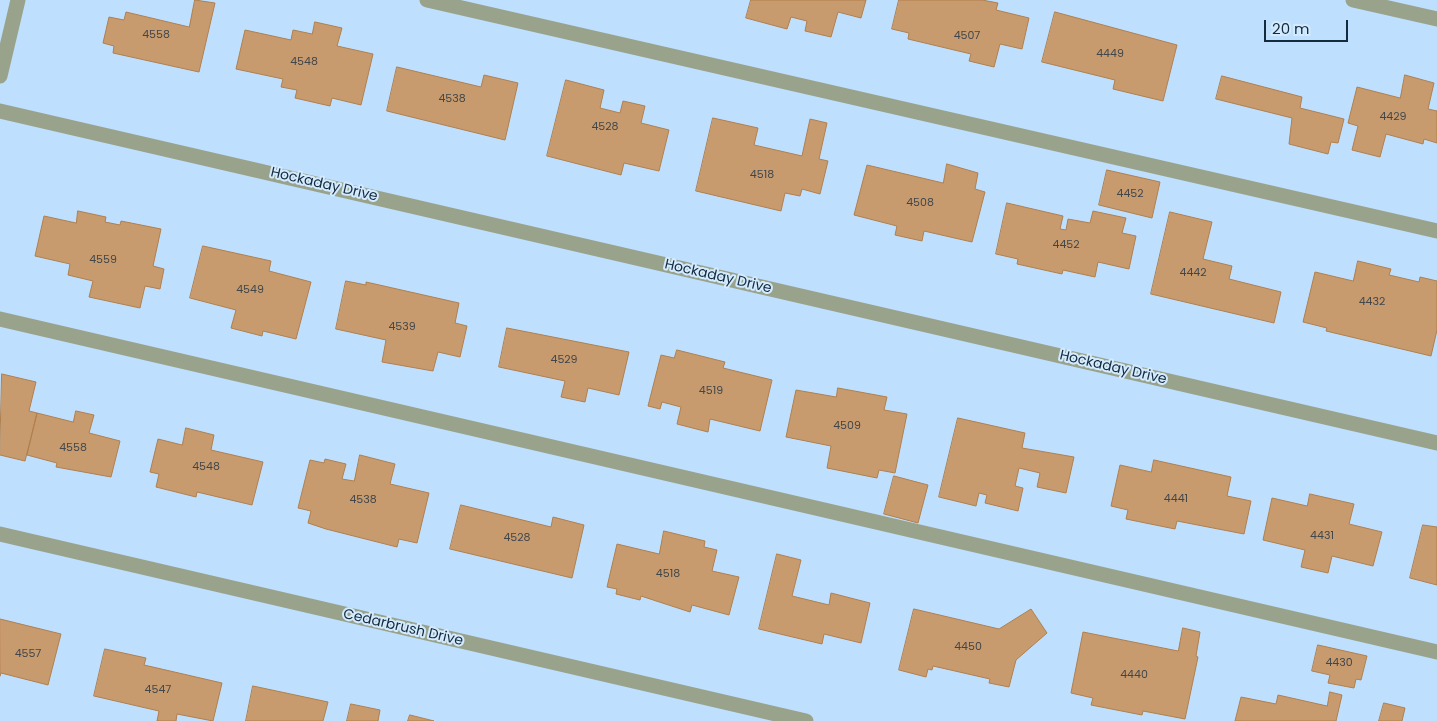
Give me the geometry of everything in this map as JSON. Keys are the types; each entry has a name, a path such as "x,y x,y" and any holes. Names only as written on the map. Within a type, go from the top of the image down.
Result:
{"street":[{"path":"0,76 4,42 18,0"},
{"path":"427,0 1437,231"},
{"path":"1353,0 1437,19"},
{"name":"Hockaday Drive","path":"0,111 1437,443"},
{"path":"0,320 1437,652"},
{"name":"Cedarbrush Drive","path":"0,534 806,721"}],"building":[{"path":"195,0 215,3 199,72 113,53 114,46 103,43 109,17 124,20 126,12 189,27"},
{"path":"751,0 866,0 861,18 838,12 831,37 805,31 807,21 791,17 787,29 746,18"},
{"path":"899,0 982,0 998,3 996,10 1029,18 1022,49 1000,44 994,67 969,61 971,54 908,39 909,33 892,29"},
{"path":"1055,12 1177,45 1163,101 1113,89 1115,80 1042,62"},
{"path":"315,22 342,28 337,46 373,54 361,105 332,98 330,106 295,98 297,90 281,87 283,79 236,69 245,30 291,40 293,30 312,34"},
{"path":"397,67 481,87 484,75 518,83 505,140 387,111"},
{"path":"1405,75 1434,83 1428,109 1437,111 1437,143 1424,139 1423,144 1386,134 1380,157 1352,150 1358,126 1348,123 1357,87 1400,98"},
{"path":"1222,76 1302,97 1300,108 1344,119 1338,143 1331,142 1328,154 1289,144 1292,118 1216,99"},
{"path":"566,80 604,90 600,108 620,113 623,101 645,106 641,123 669,130 659,171 624,163 621,175 547,156"},
{"path":"713,118 758,128 754,145 802,156 810,119 827,123 819,159 828,161 820,194 802,189 800,196 785,193 781,211 696,191"},
{"path":"947,164 978,173 975,189 985,192 972,242 924,231 922,241 895,235 897,226 854,215 867,165 943,183"},
{"path":"1107,170 1160,182 1152,218 1099,205"},
{"path":"1007,203 1063,216 1060,229 1066,230 1068,219 1090,223 1093,211 1126,218 1122,233 1136,236 1129,269 1098,262 1095,277 1063,270 1062,274 1017,264 1018,259 996,254"},
{"path":"78,211 106,217 105,222 120,225 121,221 161,229 153,266 164,269 160,289 145,286 140,308 89,297 93,281 68,275 70,264 35,256 44,216 76,223"},
{"path":"1170,212 1212,222 1203,259 1232,266 1229,279 1281,292 1274,323 1151,294"},
{"path":"203,246 271,261 269,271 311,282 296,339 263,331 262,336 231,328 236,310 190,298"},
{"path":"1358,261 1391,269 1389,275 1419,282 1420,277 1437,281 1437,330 1431,356 1326,331 1327,328 1303,322 1315,272 1353,281"},
{"path":"346,281 366,285 366,282 459,303 455,323 467,326 460,357 438,352 433,371 382,362 386,340 336,329"},
{"path":"507,328 629,352 619,395 588,388 585,402 561,397 565,381 499,367"},
{"path":"677,350 725,362 723,368 772,380 760,431 710,419 708,432 677,424 681,407 662,402 660,409 648,406 661,355 674,358"},
{"path":"2,374 36,382 29,411 37,413 25,461 0,455"},
{"path":"838,388 887,397 884,410 907,414 895,473 879,470 877,478 827,468 831,446 786,437 796,390 836,397"},
{"path":"76,411 94,415 89,433 120,441 111,477 56,467 57,463 27,455 37,413 73,422"},
{"path":"958,418 1025,433 1022,448 1074,457 1066,493 1037,487 1040,473 1019,468 1015,486 1023,488 1018,511 985,503 987,495 979,493 976,506 939,497"},
{"path":"186,428 214,435 211,450 263,462 252,505 197,492 196,497 156,487 159,474 150,472 158,439 182,445"},
{"path":"360,455 395,464 390,484 429,493 417,543 399,539 397,547 326,529 308,523 311,511 298,508 310,460 324,463 325,459 346,464 342,479 354,481"},
{"path":"1154,460 1231,477 1227,496 1251,501 1244,534 1177,521 1175,529 1126,519 1128,510 1111,506 1120,465 1151,472"},
{"path":"894,476 928,485 918,523 884,514"},
{"path":"1310,494 1354,504 1349,524 1382,532 1373,566 1332,556 1328,573 1301,567 1305,550 1263,540 1272,498 1307,506"},
{"path":"461,505 551,527 553,517 584,525 572,578 450,549"},
{"path":"1423,525 1437,527 1437,585 1410,578"},
{"path":"664,531 705,541 704,547 717,550 712,571 739,577 729,615 692,605 690,612 641,596 640,600 616,594 617,589 607,587 617,544 659,554"},
{"path":"777,554 801,560 792,596 829,605 831,593 870,603 861,643 824,634 822,644 759,629"},
{"path":"914,609 999,629 1031,609 1047,633 1016,660 1009,687 989,683 990,679 933,666 932,670 928,669 926,677 899,670"},
{"path":"0,619 61,634 48,685 1,673 0,676"},
{"path":"1183,628 1200,632 1196,656 1198,657 1185,719 1143,711 1142,715 1091,705 1093,698 1071,693 1083,632 1178,651"},
{"path":"1318,645 1367,656 1361,680 1356,679 1354,688 1328,683 1330,675 1312,671"},
{"path":"105,649 146,658 144,665 222,683 213,721 177,714 176,721 157,721 159,711 94,696"},
{"path":"253,686 328,702 323,721 246,721"},
{"path":"1330,692 1342,695 1336,721 1235,721 1241,697 1276,704 1278,695 1327,706"},
{"path":"1384,703 1405,708 1402,721 1379,721"},
{"path":"351,704 380,710 378,721 347,721"},
{"path":"410,715 434,721 408,721"}]}
